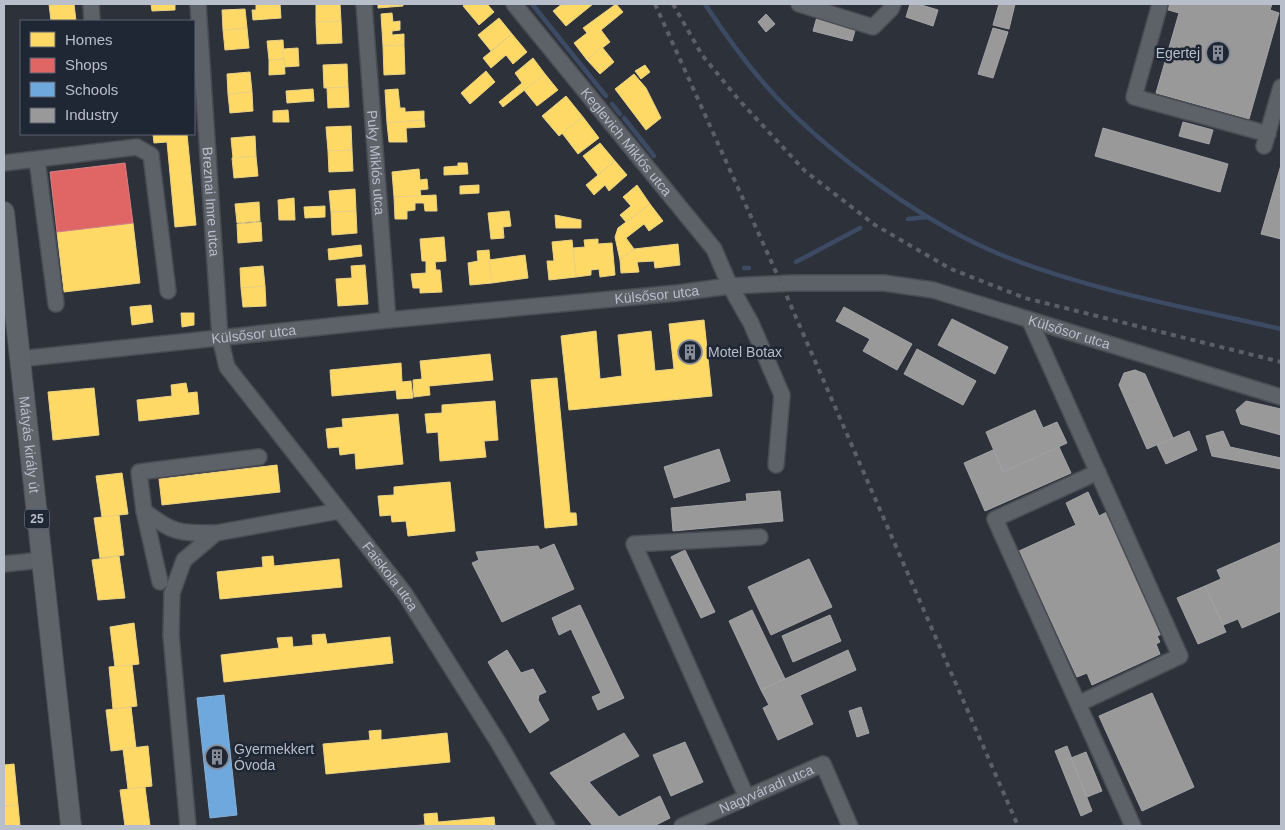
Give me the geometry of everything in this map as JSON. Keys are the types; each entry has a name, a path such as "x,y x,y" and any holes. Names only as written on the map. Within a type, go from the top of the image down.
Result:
{"main road":[{"name":"Mátyás király út","path":"4,212 71,826"}],"street":[{"path":"91,4 92,20"},
{"name":"Breznai Imre utca","path":"198,4 220,338"},
{"name":"Puky Miklós utca","path":"364,4 388,320"},
{"name":"Keglevich Miklós utca","path":"514,4 714,249 730,286 752,323 782,395 776,465"},
{"path":"799,4 873,27 891,9 893,4"},
{"path":"1160,4 1134,97 1266,140 1281,87"},
{"path":"4,164 137,147 151,156 168,291"},
{"path":"37,160 56,304"},
{"name":"Külsősor utca","path":"19,359 388,320 677,293 730,286 793,283 884,283 933,290 1281,397"},
{"path":"1030,321 1180,656 1080,703"},
{"name":"Faiskola utca","path":"220,338 227,367 405,594 498,742 547,826"},
{"path":"160,582 144,511 139,472 259,457"},
{"path":"1098,472 995,518 1080,703 1133,826"},
{"path":"144,511 167,528 188,533 216,533 339,510"},
{"path":"188,826 171,635 172,593 184,560 216,533"},
{"path":"746,798 634,544 760,537"},
{"path":"4,564 42,560"},
{"name":"Nagyváradi utca","path":"682,826 823,764 850,826"}],"building: Homes":[{"path":"49,4 74,4 76,20 51,20"},
{"path":"151,4 175,4 175,10 152,11"},
{"path":"280,4 281,18 253,20 252,10 256,10 256,5"},
{"path":"316,4 340,4 341,21 316,22"},
{"path":"378,4 403,4 403,6 378,8"},
{"path":"466,4 487,4 494,12 479,25 463,6"},
{"path":"562,4 593,4 566,26 553,11"},
{"path":"616,4 623,12 601,30 610,42 587,60 574,43 587,33 583,28"},
{"path":"245,9 247,28 223,30 222,10"},
{"path":"392,13 393,22 400,21 400,30 392,31 392,35 404,34 404,45 383,46 381,14"},
{"path":"499,18 512,34 491,51 478,35"},
{"path":"341,21 342,43 317,44 316,22"},
{"path":"247,28 249,48 225,50 223,30"},
{"path":"512,34 527,52 513,64 506,55 491,68 483,58"},
{"path":"283,40 284,59 269,60 267,41"},
{"path":"404,45 405,74 384,75 383,46"},
{"path":"602,47 614,62 600,74 587,60"},
{"path":"298,48 299,66 284,67 283,49"},
{"path":"533,58 545,74 503,107 499,102 522,83 515,73"},
{"path":"284,59 285,74 269,75 269,60"},
{"path":"347,64 348,87 324,88 323,65"},
{"path":"645,65 650,72 641,79 635,71"},
{"path":"486,71 495,82 470,104 461,93"},
{"path":"250,72 252,92 228,94 227,74"},
{"path":"545,74 558,90 537,106 524,90"},
{"path":"634,74 646,88 661,118 646,130 615,89"},
{"path":"348,87 349,107 328,108 327,88"},
{"path":"313,89 314,101 287,103 286,91"},
{"path":"398,89 400,108 405,108 405,112 424,111 424,120 387,123 385,90"},
{"path":"252,92 253,111 230,113 228,94"},
{"path":"566,96 583,117 559,136 542,116"},
{"path":"288,110 289,122 273,122 273,111"},
{"path":"583,117 599,138 578,154 562,133"},
{"path":"424,120 425,127 406,128 407,142 389,142 387,123"},
{"path":"351,126 352,150 328,151 326,127"},
{"path":"153,135 187,135 196,225 175,227 167,142 154,143"},
{"path":"255,136 256,156 233,158 231,138"},
{"path":"600,143 615,161 598,175 583,156"},
{"path":"352,150 353,171 329,172 328,151"},
{"path":"256,156 258,176 234,178 232,158"},
{"path":"615,161 627,175 609,191 605,185 594,195 586,185"},
{"path":"458,163 467,163 468,174 444,175 444,167 458,166"},
{"path":"419,169 420,180 427,179 428,189 420,190 421,196 394,197 392,172"},
{"path":"479,185 479,193 460,194 460,186"},
{"path":"637,185 650,204 626,222 620,215 631,206 623,197"},
{"path":"355,189 356,211 331,212 329,191"},
{"path":"436,195 437,211 425,211 424,203 415,203 415,210 407,211 407,219 395,219 394,197"},
{"path":"294,198 295,220 279,220 278,200"},
{"path":"259,202 260,221 237,223 235,204"},
{"path":"650,204 663,221 649,231 644,224 626,238 634,249 620,260 615,237 618,228"},
{"path":"325,206 325,217 305,218 304,207"},
{"path":"356,211 357,233 332,235 331,212"},
{"path":"509,211 511,226 503,227 504,238 491,239 488,213"},
{"path":"555,215 581,220 581,228 556,228"},
{"path":"261,222 262,241 238,243 237,224"},
{"path":"133,223 140,283 64,292 57,232"},
{"path":"444,237 446,261 435,262 436,270 440,270 442,292 420,293 420,288 413,288 411,274 426,273 426,261 422,261 420,239"},
{"path":"598,239 598,244 612,243 615,275 600,277 599,269 591,270 591,275 576,277 573,248 585,247 584,240"},
{"path":"572,240 576,277 549,280 547,261 554,261 552,242"},
{"path":"678,244 680,265 655,268 654,261 637,262 639,272 621,273 620,260 634,249"},
{"path":"361,245 362,256 329,260 328,249"},
{"path":"489,250 492,283 470,285 468,263 478,261 477,251"},
{"path":"525,255 528,278 492,283 489,260"},
{"path":"365,265 368,304 338,306 336,279 352,278 351,266"},
{"path":"263,266 265,286 241,288 240,268"},
{"path":"265,286 266,306 243,307 241,288"},
{"path":"151,305 153,322 132,325 130,307"},
{"path":"181,313 194,313 194,325 182,327"},
{"name":"Motel Botax","path":"704,320 712,396 569,410 561,336 596,331 600,379 622,376 618,335 651,331 655,371 674,369 669,324"},
{"path":"490,354 493,380 429,386 430,395 414,397 413,380 422,379 420,361"},
{"path":"401,363 402,382 411,381 413,398 397,399 396,390 332,396 330,370"},
{"path":"557,378 570,513 576,513 577,525 545,528 531,380"},
{"path":"186,383 188,393 197,392 199,414 139,421 137,400 172,396 171,385"},
{"path":"94,388 99,435 53,440 48,392"},
{"path":"495,401 498,440 484,441 486,457 440,461 438,432 427,433 425,414 442,413 442,405"},
{"path":"398,414 403,464 356,469 355,453 340,455 339,447 328,448 326,429 343,427 342,419"},
{"path":"277,465 280,492 162,505 159,479"},
{"path":"122,473 128,514 102,517 96,476"},
{"path":"450,482 455,531 408,536 406,521 392,522 391,515 380,516 378,496 394,495 394,487"},
{"path":"119,515 124,555 100,558 94,518"},
{"path":"119,556 125,598 98,600 92,560"},
{"path":"273,556 274,566 339,559 342,587 220,599 217,572 263,567 262,557"},
{"path":"134,623 139,664 115,667 110,627"},
{"path":"325,634 327,644 390,637 393,663 224,682 221,655 279,648 277,638 292,637 293,647 313,645 312,635"},
{"path":"132,665 137,706 113,709 109,667"},
{"path":"131,707 136,748 111,751 106,710"},
{"path":"381,730 381,740 447,733 450,762 326,774 323,744 370,740 369,731"},
{"path":"148,746 152,786 128,789 123,749"},
{"path":"14,764 18,805 4,806 4,765"},
{"path":"145,787 150,826 125,826 120,790"},
{"path":"18,805 20,826 4,826 4,806"},
{"path":"437,813 438,822 494,817 495,826 410,826 425,825 424,814"}],"building: Shops":[{"path":"125,163 133,223 57,232 50,172"}],"building: Schools":[{"name":"Gyermekkert Óvoda","path":"224,695 237,815 210,818 197,698"}],"building: Industry":[{"path":"910,4 918,4 938,10 933,26 906,17"},
{"path":"999,4 1015,4 1009,29 993,25"},
{"name":"Egertej","path":"1166,4 1272,4 1270,10 1279,13 1249,119 1156,93 1179,13 1165,9"},
{"path":"766,14 775,24 766,32 758,22"},
{"path":"817,17 856,27 852,41 813,31"},
{"path":"993,28 1008,32 993,78 978,74"},
{"path":"1183,122 1213,130 1209,144 1179,136"},
{"path":"1103,128 1228,164 1220,192 1095,156"},
{"path":"1281,165 1281,239 1261,234"},
{"path":"844,307 912,344 897,370 863,351 870,339 836,321"},
{"path":"952,319 1008,347 995,374 938,345"},
{"path":"917,349 976,381 963,405 904,374"},
{"path":"1135,370 1145,374 1173,438 1147,449 1119,385 1124,373"},
{"path":"1246,401 1281,409 1281,435 1241,424 1236,410"},
{"path":"1035,410 1043,428 1057,422 1067,443 1003,472 986,432"},
{"path":"1189,431 1197,450 1166,464 1157,445"},
{"path":"1223,431 1230,447 1281,458 1281,469 1212,456 1206,436"},
{"path":"1059,447 1071,473 985,511 964,463 993,450 1003,472"},
{"path":"719,449 730,481 674,498 664,467"},
{"path":"780,491 783,521 673,531 671,508 747,501 746,494"},
{"path":"1088,492 1099,516 1109,511 1164,633 1157,636 1160,642 1156,644 1160,654 1092,685 1087,673 1077,677 1019,551 1076,525 1066,503"},
{"path":"1281,542 1281,611 1242,628 1238,619 1223,625 1205,586 1221,579 1217,570"},
{"path":"554,544 574,589 502,622 472,563 479,560 476,552 538,546 540,550"},
{"path":"685,550 715,612 701,618 671,557"},
{"path":"809,559 832,607 771,635 748,587"},
{"path":"1205,586 1226,632 1198,644 1177,598"},
{"path":"580,605 624,698 598,710 592,697 601,693 571,629 559,635 552,618"},
{"path":"752,610 785,679 761,690 729,621"},
{"path":"830,615 841,641 793,662 782,636"},
{"path":"507,650 521,673 533,669 546,692 539,695 538,700 549,720 530,733 488,662"},
{"path":"848,650 856,670 800,695 813,724 778,740 763,708 769,705 761,690"},
{"path":"1152,693 1194,787 1142,811 1099,716"},
{"path":"861,707 869,733 857,737 849,711"},
{"path":"624,733 639,756 589,782 619,817 660,796 670,818 654,826 593,826 550,773"},
{"path":"685,742 703,782 671,796 653,755"},
{"path":"1067,746 1092,811 1081,816 1055,751"},
{"path":"1086,752 1102,791 1087,797 1071,758"}],"waterway":[{"path":"532,4 606,96"},
{"path":"705,4 752,69 806,127 887,191 946,228 1004,256 1071,279 1141,298 1281,329"},
{"path":"612,104 620,114"},
{"path":"624,118 654,156"},
{"path":"908,219 928,217"},
{"path":"796,262 860,228"},
{"path":"744,268 749,268"}],"railway":[{"path":"655,4 781,283 1018,826"},
{"path":"673,4 702,55 739,100 805,171 875,225 951,269 1025,298 1281,362"}],"place":[{"name":"Egertej","path":"1218,53"},
{"name":"Motel Botax","path":"690,352"},
{"name":"Gyermekkert Óvoda","path":"217,757"}]}
